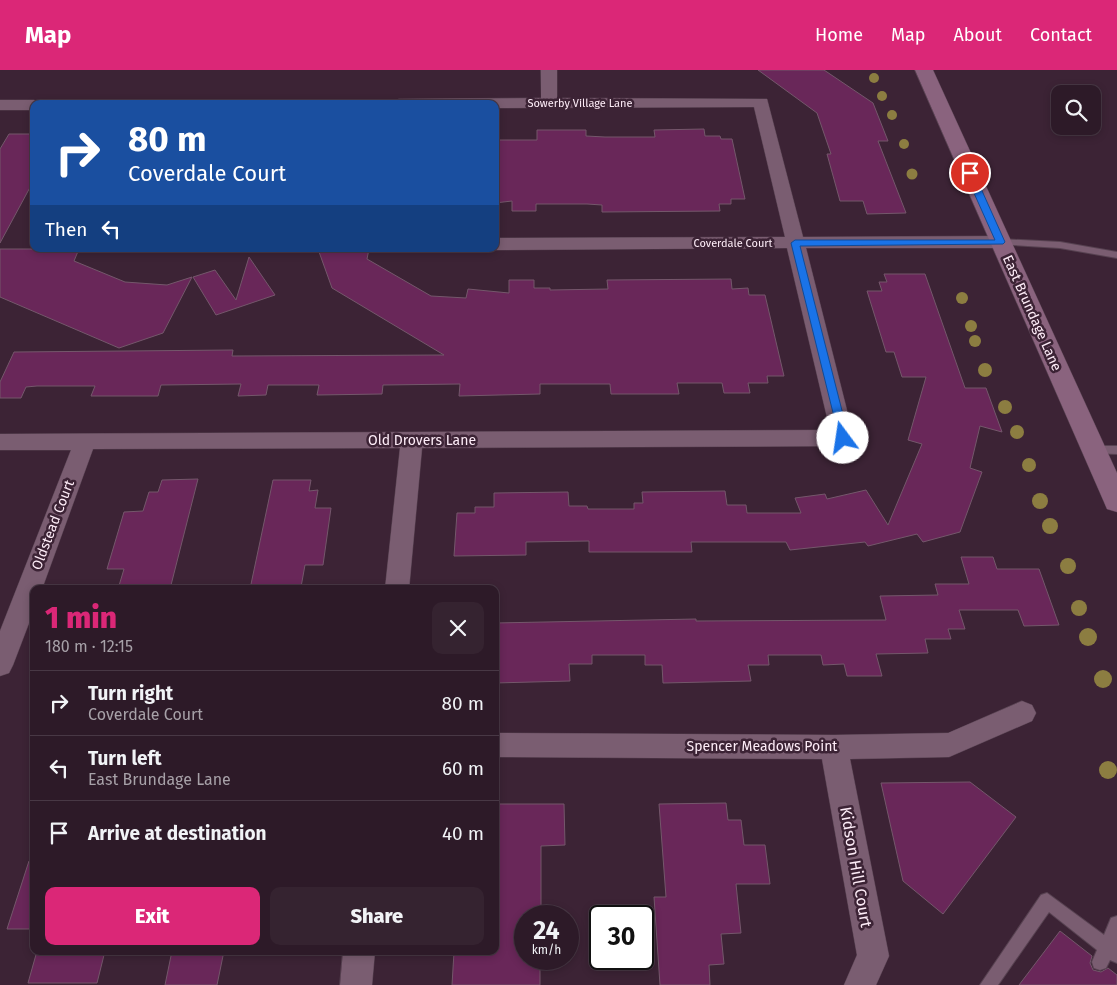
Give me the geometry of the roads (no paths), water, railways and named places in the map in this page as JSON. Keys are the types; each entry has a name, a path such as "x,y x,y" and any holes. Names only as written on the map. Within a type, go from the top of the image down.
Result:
{"main road":[{"name":"East Brundage Lane","path":"924,70 1117,502"}],"street":[{"path":"548,103 549,70"},
{"name":"Sowerby Village Lane","path":"499,103 761,102 795,243"},
{"path":"0,105 30,105"},
{"name":"Coverdale Court","path":"499,244 1000,242"},
{"name":"Old Drovers Lane","path":"0,442 843,438 795,243"},
{"path":"397,585 412,440"},
{"name":"Oldstead Court","path":"30,585 85,442"},
{"name":"Oldstead Court","path":"0,664 30,586"},
{"name":"Spencer Meadows Point","path":"499,745 834,747 949,745 1022,713"},
{"name":"Kidson Hill Court","path":"834,747 873,956 860,985"},
{"path":"356,985 359,955"}],"lane":[{"path":"1000,242 1060,245 1117,255"},
{"path":"1094,450 1117,450"},
{"path":"988,985 1047,901 1108,955 1117,924"}]}
